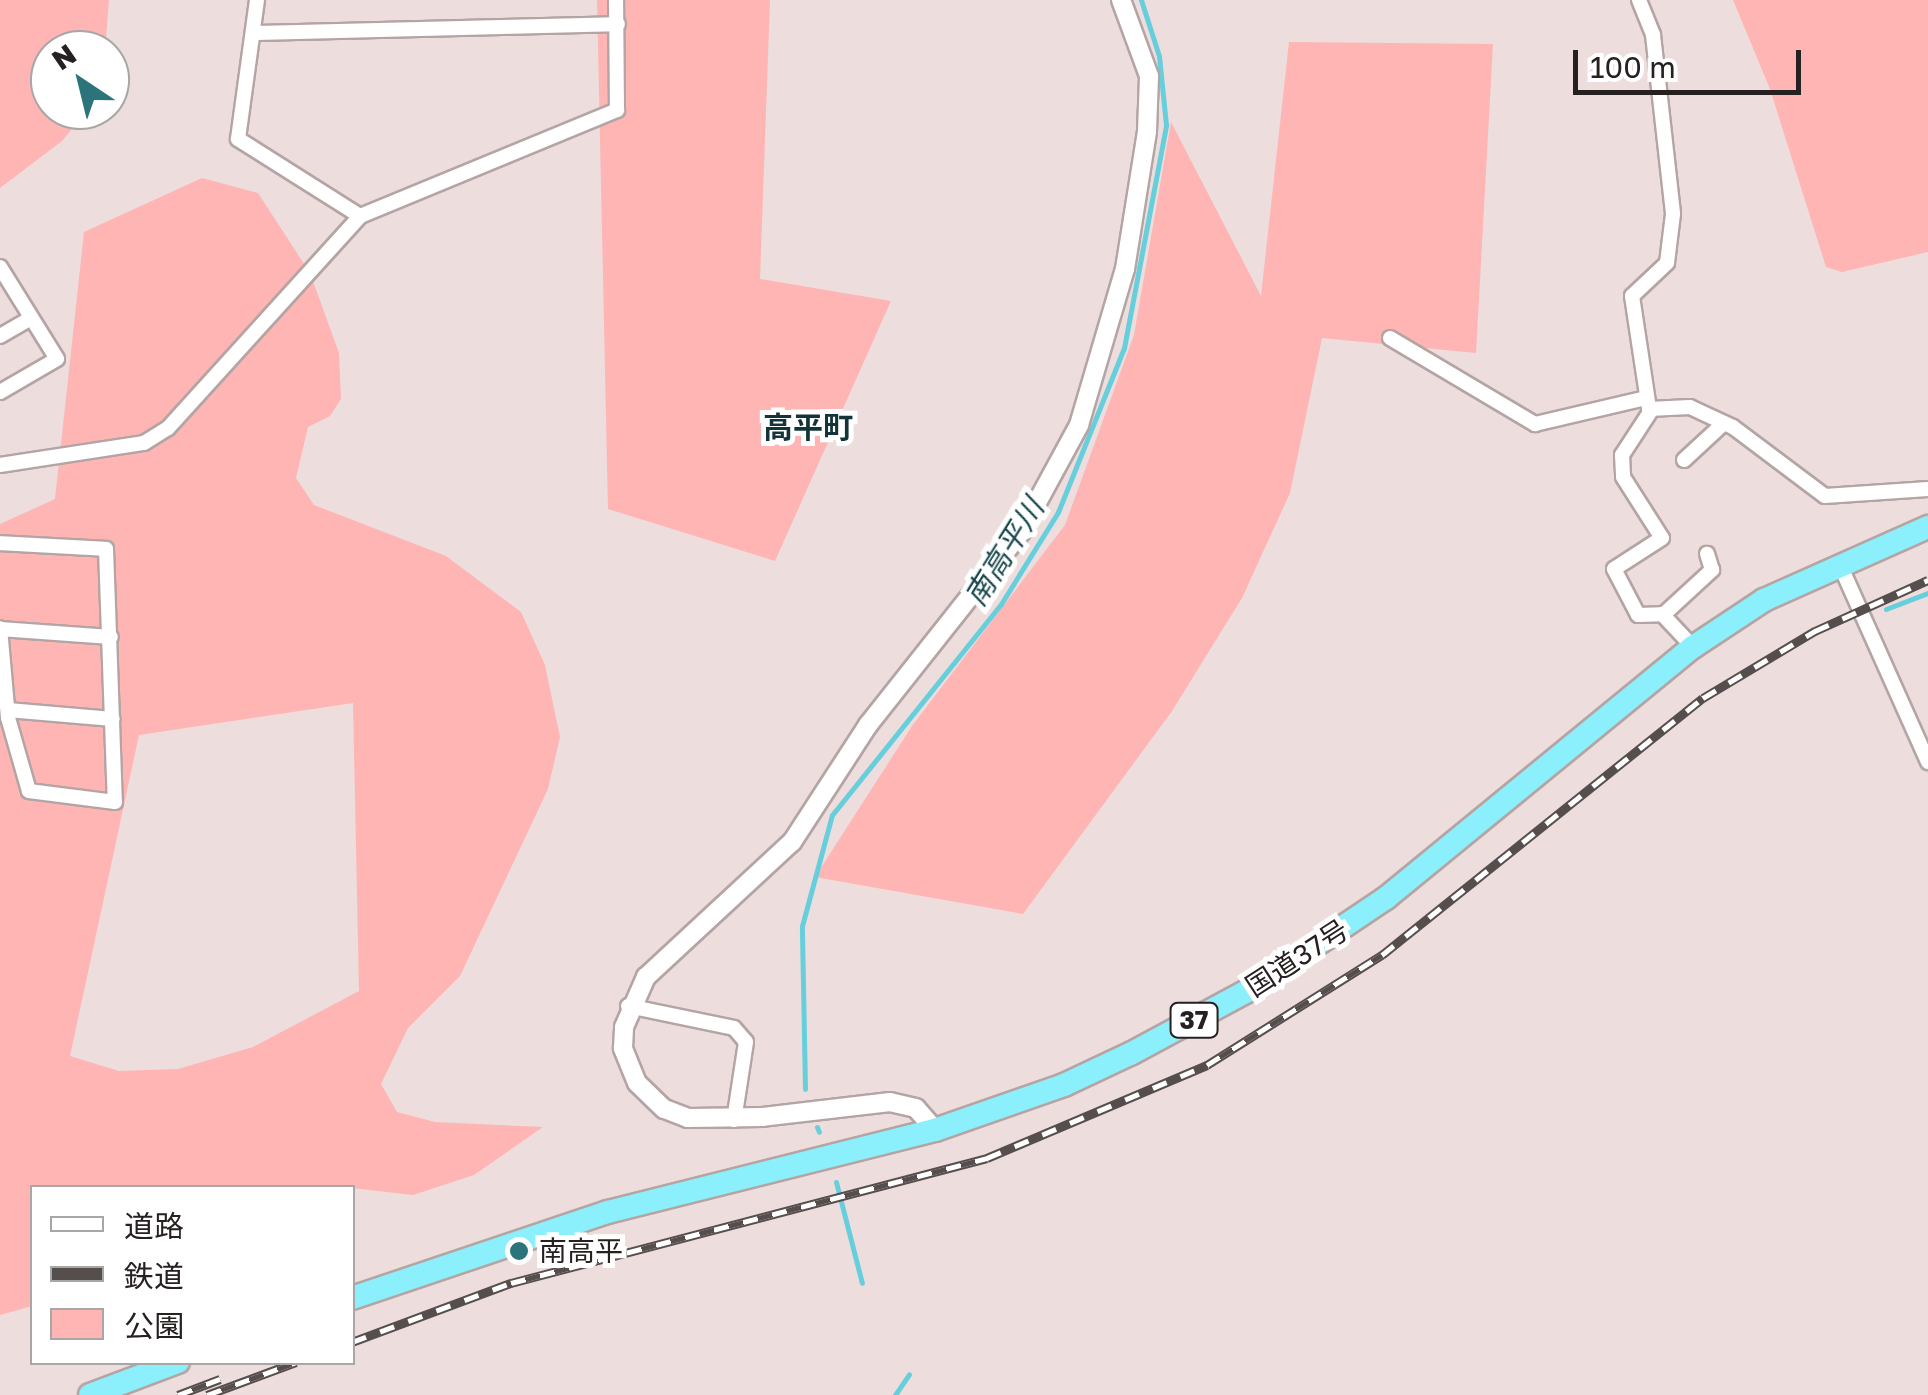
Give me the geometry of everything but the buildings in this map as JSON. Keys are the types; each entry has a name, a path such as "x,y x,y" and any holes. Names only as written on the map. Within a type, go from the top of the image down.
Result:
{"highway":[{"name":"国道37号","path":"355,1297 590,1218 934,1130 1064,1086 1298,960 1386,898 1693,647 1764,600 1928,528"},
{"path":"90,1395 170,1365"}],"street":[{"path":"257,0 238,139 360,216"},
{"path":"0,465 132,446 168,428 360,216 616,110 616,0"},
{"path":"934,1130 916,1108 890,1102 734,1120 688,1118 650,1098 623,1048 628,1006 669,952 792,842 868,724 1021,532 1079,425 1125,270 1147,131 1149,76 1121,0"},
{"path":"1639,0 1653,35 1674,214 1667,263 1632,296 1649,404 1622,455 1623,477 1662,538 1614,569 1638,615 1663,615 1712,570 1707,554"},
{"path":"252,33 618,24"},
{"path":"0,269 57,359 0,392"},
{"path":"0,336 32,318"},
{"path":"1390,338 1536,424 1649,404 1690,407 1724,423 1825,496 1928,489"},
{"path":"1684,460 1724,423"},
{"path":"0,544 106,549 111,637 115,802 29,791 8,710 0,628 111,637"},
{"path":"1840,564 1928,762"},
{"path":"1663,615 1693,647"},
{"path":"8,710 113,720"},
{"path":"628,1006 734,1028 746,1042 734,1120"}],"green space":[{"path":"0,0 109,0 107,30 30,30 30,130 71,130 0,188"},
{"path":"597,0 770,0 760,279 891,301 775,561 608,509"},
{"path":"1733,0 1928,0 1928,252 1842,272 1826,267 1770,89"},
{"path":"1289,42 1493,44 1476,353 1322,338 1290,493 1242,598 1172,711 1023,914 815,877 912,726 1065,525 1134,335 1171,122 1261,296"},
{"path":"202,178 258,193 310,273 339,353 341,399 330,416 308,427 296,478 314,505 446,556 521,612 545,665 560,737 548,789 460,976 408,1028 381,1084 397,1112 435,1122 543,1127 474,1175 413,1195 355,1188 355,1185 30,1185 30,1307 0,1315 0,524 55,499 84,232","holes":["353,703 359,991 253,1047 178,1069 119,1071 70,1056 139,735"]}],"waterway":[{"name":"南高平川","path":"805,1089 802,926 832,815 1001,604 1058,512 1124,348 1166,125 1159,56 1141,0"},
{"path":"1886,609 1928,593"},
{"name":"南高平川","path":"817,1127 819,1132"},
{"name":"南高平川","path":"836,1182 862,1283"},
{"name":"南高平川","path":"895,1395 909,1374"}],"railway":[{"path":"355,1341 511,1283 987,1158 1207,1065 1382,955 1703,698 1815,631 1928,580"},
{"path":"207,1395 288,1365"},
{"path":"178,1395 220,1379"}],"place":[{"name":"南高平","path":"519,1251"}],"district":[{"name":"高平町","path":"808,427"}]}
